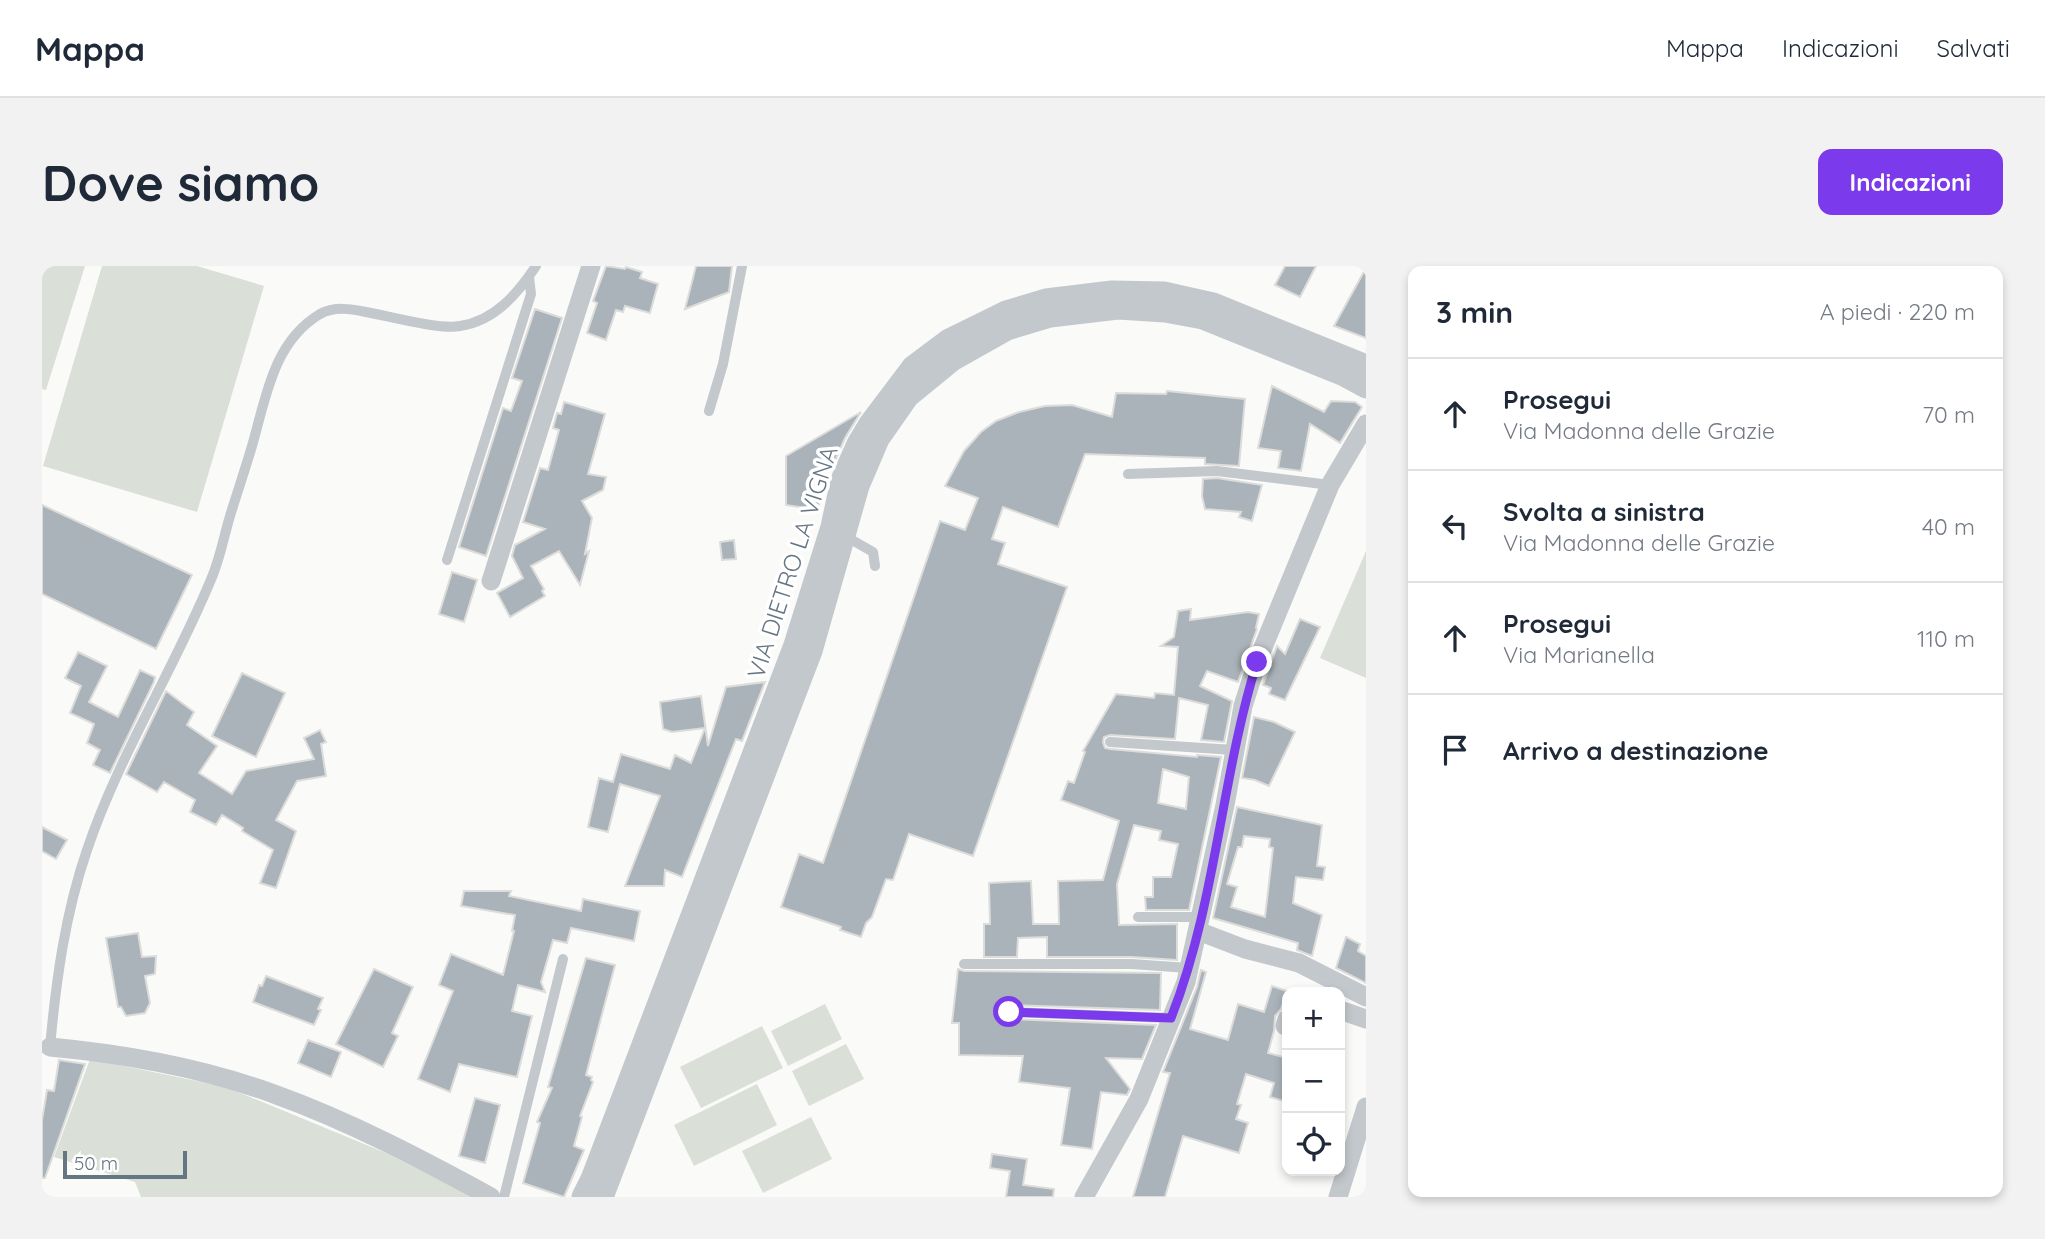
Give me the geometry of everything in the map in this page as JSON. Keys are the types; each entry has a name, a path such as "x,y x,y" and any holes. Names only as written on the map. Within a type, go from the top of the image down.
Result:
{"street":[{"path":"491,581 591,266"},
{"name":"VIA DIETRO LA VIGNA","path":"598,1196 592,1179 795,645 832,527 842,480 870,424 913,368 949,340 1006,313 1045,300 1112,292 1164,293 1213,304 1366,366"},
{"name":"VIA DIETRO LA VIGNA","path":"598,1196 811,652 858,486 878,439 908,396 951,360 1007,329 1050,316 1118,308 1165,311 1203,318 1342,374 1366,387"},
{"path":"1084,1197 1139,1099 1188,968 1200,924 1243,706 1257,662 1330,485 1366,424"},
{"path":"1200,924 1244,949 1299,963 1366,997"},
{"path":"1345,1012 1366,1019"},
{"path":"50,1047 168,1065 274,1094 411,1154 491,1197"},
{"path":"1338,1197 1366,1107"}],"lane":[{"path":"50,1047 57,978 69,913 86,851 110,788 140,725 160,691 214,575 272,371 295,335 322,313 344,308 459,327 488,317 515,296 536,266"},
{"path":"709,411 723,364 742,266"},
{"path":"447,560 531,294 529,277"},
{"path":"1128,474 1217,471 1330,485"},
{"path":"845,537 873,552 875,566"},
{"path":"1110,742 1234,750"},
{"path":"1138,917 1200,924"},
{"path":"504,1197 563,959"},
{"path":"964,964 1132,964 1188,968"},
{"path":"1009,1012 1171,1018"}],"shaded area":[{"path":"42,266 85,266 46,390 42,389"},
{"path":"102,266 197,266 264,286 197,512 43,466"},
{"path":"1366,551 1366,678 1320,658"},
{"path":"825,1004 842,1039 788,1066 771,1031"},
{"path":"762,1026 783,1068 701,1108 680,1067"},
{"path":"846,1044 864,1079 809,1106 792,1071"},
{"path":"90,1059 226,1087 386,1153 474,1197 141,1197 135,1182 54,1157"},
{"path":"757,1084 777,1125 694,1166 674,1125"},
{"path":"811,1117 832,1159 763,1193 742,1151"}],"building":[{"path":"606,266 626,267 642,272 640,278 658,284 650,313 625,306 623,312 616,310 606,340 587,333 597,303 593,301"},
{"path":"696,266 732,266 729,292 685,309"},
{"path":"1285,266 1316,266 1300,297 1275,285"},
{"path":"1366,268 1366,338 1334,326"},
{"path":"535,309 562,318 486,556 459,547 503,408 511,411 522,381 512,378"},
{"path":"1272,386 1324,412 1331,401 1355,402 1362,407 1340,443 1310,424 1301,471 1278,468 1281,451 1258,448"},
{"path":"1167,391 1245,399 1239,466 1205,464 1205,458 1085,454 1058,527 1003,507 992,539 1005,543 998,564 1067,587 973,856 909,834 893,880 886,879 872,917 866,923 861,937 840,930 841,927 781,907 799,854 823,863 940,521 965,530 978,498 945,486 964,451 981,432 996,421 1019,412 1045,406 1072,405 1112,417 1116,393 1166,394"},
{"path":"564,402 605,414 588,474 606,477 603,490 582,501 592,518 585,554 589,551 580,585 559,551 531,566 545,596 510,617 497,593 523,578 512,556 515,545 545,529 523,522 540,468 548,470 559,430 553,428 557,413 561,414"},
{"path":"861,412 845,438 831,470 826,470 818,510 786,505 786,456"},
{"path":"1217,478 1262,485 1252,521 1239,517 1241,512 1205,509 1202,496 1203,479"},
{"path":"42,505 192,575 156,649 42,594"},
{"path":"734,540 736,559 722,560 720,542"},
{"path":"452,572 477,580 464,622 439,614"},
{"path":"1191,609 1190,620 1248,612 1259,614 1257,629 1238,682 1207,671 1200,686 1232,701 1224,742 1201,740 1208,705 1179,698 1175,739 1110,735 1104,737 1105,748 1110,749 1221,757 1189,910 1146,910 1145,897 1153,897 1153,877 1171,877 1178,844 1159,840 1161,831 1134,825 1117,884 1119,925 1177,924 1177,960 1047,957 1047,937 1018,938 1017,957 984,957 984,924 990,924 989,883 1031,881 1033,924 1059,924 1058,881 1103,880 1119,821 1061,800 1068,781 1074,783 1085,752 1083,751 1116,694 1154,698 1155,693 1174,695 1178,647 1161,646 1174,637 1178,611","holes":["1163,769 1189,777 1186,809 1158,803"]},
{"path":"1300,619 1320,627 1285,700 1269,694 1271,688 1263,685 1277,646 1285,654"},
{"path":"78,652 107,666 89,702 118,717 140,670 155,677 110,773 93,765 100,750 87,743 94,724 70,713 81,686 65,678"},
{"path":"242,673 285,693 256,757 212,736"},
{"path":"765,682 742,741 736,739 682,877 665,870 664,886 625,886 660,796 620,784 608,832 588,827 599,778 613,782 621,754 670,769 675,755 691,763 705,728 672,732 663,729 660,702 701,696 708,746 726,687"},
{"path":"166,691 194,712 187,725 217,746 199,773 232,794 246,771 314,759 304,738 320,730 326,742 321,744 326,776 297,781 276,820 296,831 276,888 260,883 273,850 222,815 216,825 190,812 195,800 164,782 157,792 126,774"},
{"path":"1254,717 1274,722 1295,732 1269,786 1242,778"},
{"path":"1237,807 1322,825 1317,866 1325,867 1323,880 1296,877 1293,903 1322,915 1312,956 1297,950 1298,943 1213,918","holes":["1244,836 1270,839 1269,847 1273,848 1265,917 1231,907 1237,887 1227,884"]},
{"path":"42,827 67,840 56,859 42,851"},
{"path":"464,891 511,891 509,896 581,911 583,899 640,911 634,941 571,928 567,943 553,940 541,982 545,992 518,985 512,1011 532,1016 517,1077 459,1064 450,1092 418,1079 453,991 439,985 451,954 503,975 514,931 515,915 461,906"},
{"path":"138,933 142,957 156,956 155,974 145,976 150,1003 145,1013 126,1016 121,1007 118,1007 106,938"},
{"path":"1346,937 1360,944 1358,951 1366,956 1366,983 1336,968"},
{"path":"586,958 615,965 586,1075 592,1077 593,1082 580,1116 582,1117 574,1146 584,1150 564,1197 523,1183 540,1123 537,1122 552,1088 548,1087"},
{"path":"374,969 413,987 392,1033 398,1036 383,1067 336,1044"},
{"path":"958,969 1161,973 1160,1010 1009,1005 1002,1009 1003,1016 1009,1019 1156,1025 1142,1059 1106,1058 1130,1089 1127,1095 1101,1092 1092,1149 1061,1145 1070,1088 1019,1082 1023,1056 959,1055 959,1023 952,1023"},
{"path":"1201,970 1206,972 1190,1029 1228,1040 1238,1004 1264,1012 1272,986 1282,989 1282,1006 1275,1016 1268,1053 1282,1057 1282,1101 1270,1097 1274,1083 1246,1074 1237,1104 1241,1105 1236,1119 1248,1123 1239,1153 1183,1136 1165,1197 1133,1197 1170,1073 1163,1072 1197,987"},
{"path":"266,976 323,998 314,1025 253,1002 259,985 262,986"},
{"path":"308,1040 341,1052 331,1077 298,1063"},
{"path":"59,1060 85,1064 45,1178 42,1178 42,1120 47,1090 54,1091"},
{"path":"475,1098 500,1105 485,1163 459,1156"},
{"path":"992,1154 1027,1159 1023,1185 1054,1189 1053,1197 1006,1197 1010,1171 990,1168"}],"route":[{"path":"1009,1012 1171,1018 1185,982 1202,917 1243,706 1257,662"}]}
